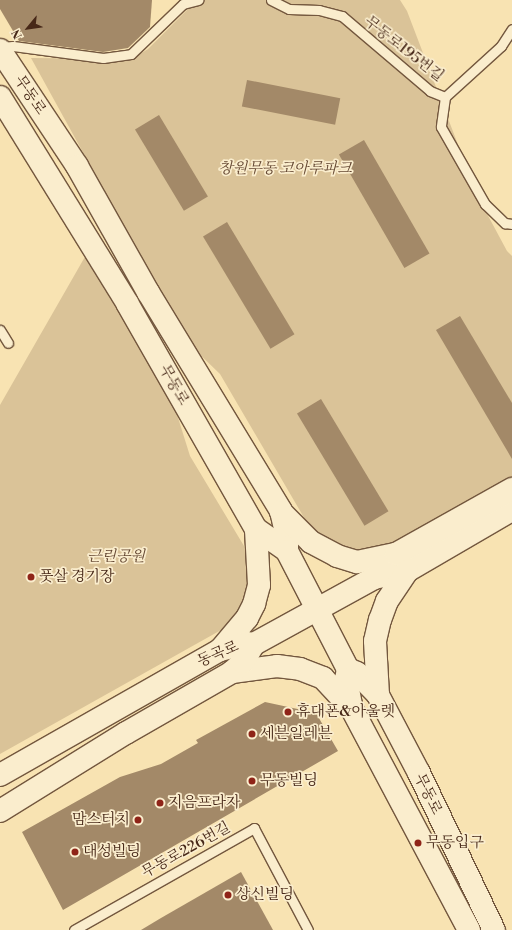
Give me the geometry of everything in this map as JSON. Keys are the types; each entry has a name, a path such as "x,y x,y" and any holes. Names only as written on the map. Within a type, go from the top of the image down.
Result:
{"main road":[{"name":"무동로","path":"0,49 77,166 148,292 281,511"},
{"name":"무동로","path":"0,97 127,303 256,528 287,551 348,668 357,673 378,695 419,773 494,930"},
{"path":"254,644 402,562 512,489"},
{"path":"281,511 311,542 337,556 357,562 402,562 512,510"},
{"path":"281,511 287,538 287,551"},
{"path":"220,650 247,618 254,604 259,585 256,528"},
{"path":"378,695 375,641 380,620 402,562"},
{"name":"동곡로","path":"0,775 220,650 246,643 254,644 243,662 232,672 126,733 0,811"},
{"path":"232,672 277,666 298,668 323,678 352,709"},
{"name":"무동로","path":"348,668 346,679 347,696 352,709 469,930"}],"lane":[{"path":"0,49 14,46 103,58 131,54 183,4 198,0"},
{"name":"무동로195번길","path":"271,0 289,9 319,10 342,16 430,91 445,97 441,127 485,204 505,223 512,224"},
{"path":"445,97 501,46 512,29"},
{"path":"0,330 8,343"},
{"name":"무동로226번길","path":"74,930 254,828 308,930"}],"green space":[{"name":"창원무동 코아루파크","path":"197,0 400,0 407,11 478,197 507,251 512,256 512,478 384,551 357,553 325,541 306,521 220,374 188,343 31,58 132,59 148,49"},
{"name":"근린공원","path":"86,255 175,408 190,456 253,561 251,591 230,625 0,754 0,405"}],"building":[{"path":"0,0 152,0 150,27 128,48 103,52 19,41 0,9"},
{"path":"247,80 340,98 335,125 242,107"},
{"path":"159,115 208,196 184,211 135,129"},
{"path":"364,140 430,253 404,268 339,154"},
{"path":"227,222 294,334 270,349 203,236"},
{"path":"460,316 512,403 512,459 436,330"},
{"path":"321,399 388,511 364,526 297,413"},
{"path":"265,702 316,713 338,751 63,910 22,832 120,777 161,764 198,743 196,740"},
{"name":"상신빌딩","path":"241,872 273,930 141,930 161,918"}],"place":[{"name":"풋살 경기장","path":"31,577"},
{"name":"휴대폰&아울렛","path":"288,712"},
{"name":"세븐일레븐","path":"252,734"},
{"name":"무동빌딩","path":"252,781"},
{"name":"지음프라자","path":"160,803"},
{"name":"맘스터치","path":"138,820"},
{"name":"무동입구","path":"418,843"},
{"name":"대성빌딩","path":"75,852"},
{"name":"상신빌딩","path":"228,895"}]}
